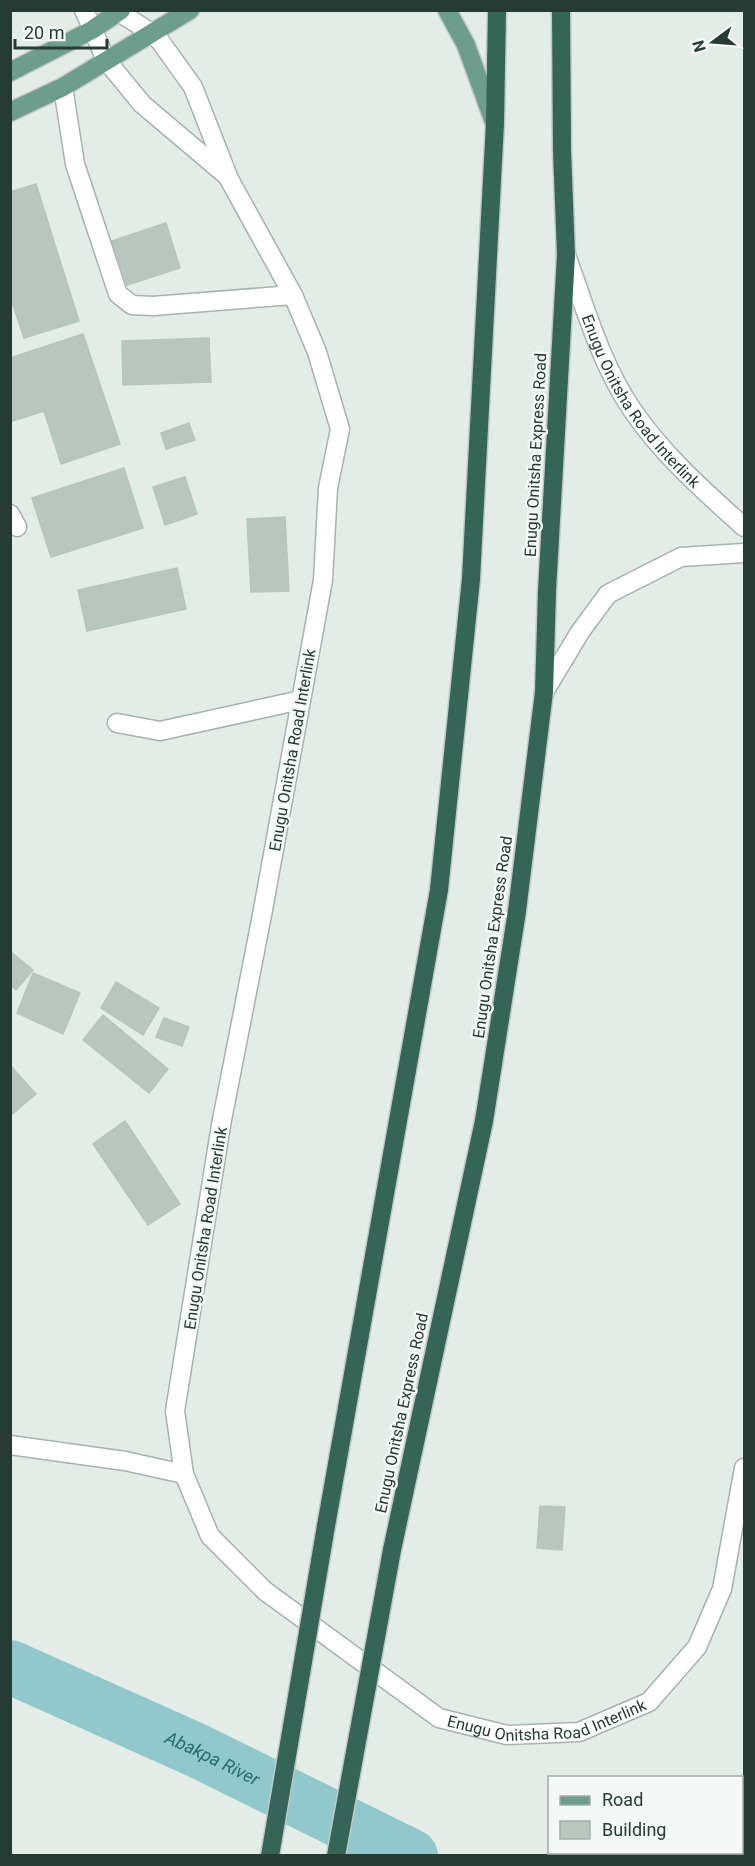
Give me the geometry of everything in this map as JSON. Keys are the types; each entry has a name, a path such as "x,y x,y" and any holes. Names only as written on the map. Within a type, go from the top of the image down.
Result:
{"highway":[{"path":"270,1856 326,1526 440,890 471,579 495,123 497,10"},
{"name":"Enugu Onitsha Express Road","path":"336,1856 392,1550 484,1121 517,911 544,692 547,591 566,255 562,150 561,10"}],"main road":[{"path":"447,10 466,45 495,123"},
{"path":"10,72 92,30 118,11"},
{"path":"10,112 63,87 187,12"}],"street":[{"name":"Enugu Onitsha Road Interlink","path":"84,10 106,60 142,104 229,179"},
{"name":"Enugu Onitsha Road Interlink","path":"118,11 153,34 178,64 193,87 229,179 293,295 316,352 340,429 328,488 323,580 221,1125 175,1411 184,1474 210,1536 265,1592 439,1718 507,1735 579,1732 649,1702 697,1647 722,1589 744,1468"},
{"path":"63,87 75,164 118,294 132,305 153,306 293,295"},
{"name":"Enugu Onitsha Road Interlink","path":"566,255 607,362 633,411 660,446 744,527"},
{"path":"544,692 580,632 608,594 681,557 744,553"},
{"path":"117,723 160,730 302,700"},
{"path":"10,1445 125,1461 184,1474"}],"building":[{"path":"36,184 79,321 24,338 10,296 10,192"},
{"path":"166,223 180,268 127,285 112,241"},
{"path":"83,334 120,444 61,464 44,411 10,422 10,358"},
{"path":"209,338 211,382 123,385 122,341"},
{"path":"189,423 195,440 166,449 161,433"},
{"path":"124,468 143,528 51,557 32,498"},
{"path":"185,477 197,514 165,525 153,487"},
{"path":"285,517 289,591 251,592 247,519"},
{"path":"177,568 186,609 87,631 78,590"},
{"path":"11,952 33,970 16,990 10,985"},
{"path":"33,973 80,993 63,1034 17,1013"},
{"path":"116,982 159,1008 143,1035 101,1008"},
{"path":"103,1015 168,1069 149,1093 83,1040"},
{"path":"164,1018 189,1027 182,1046 156,1037"},
{"path":"10,1065 36,1094 10,1116"},
{"path":"125,1121 180,1204 148,1225 93,1144"},
{"path":"540,1506 565,1507 562,1550 537,1548"}],"waterway":[{"name":"Abakpa River","path":"10,1667 196,1750 411,1856"}]}
